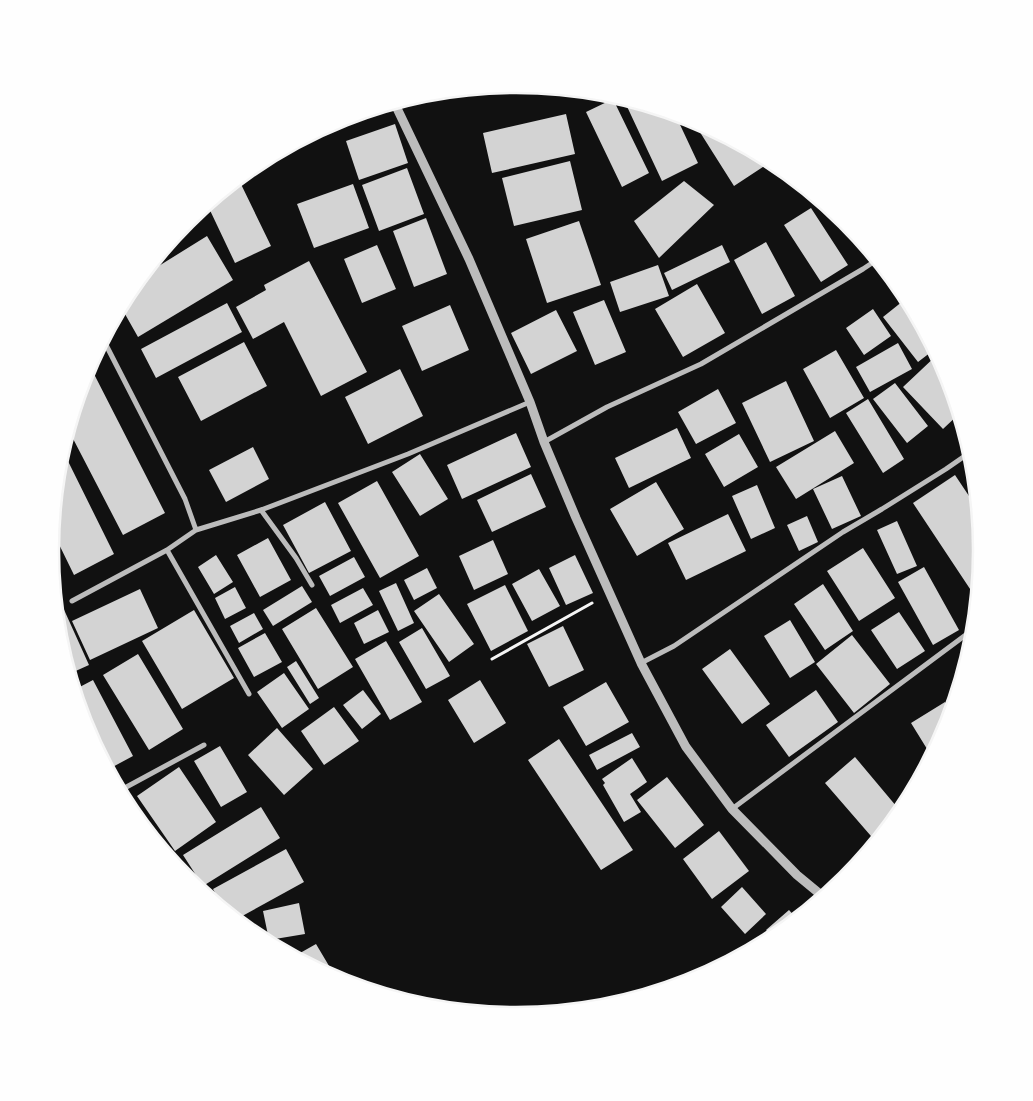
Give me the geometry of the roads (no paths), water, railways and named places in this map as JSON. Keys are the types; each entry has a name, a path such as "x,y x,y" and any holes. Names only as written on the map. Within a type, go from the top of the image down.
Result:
{"street":[{"path":"397,108 470,259 576,518 641,663 686,748 732,810 797,875 819,894"},
{"path":"544,442 607,407 701,364 873,263"},
{"path":"107,346 185,499 196,530"},
{"path":"72,601 167,550 196,530 261,510 408,454 530,402"},
{"path":"641,663 674,646 843,532 964,457"},
{"path":"261,510 296,558 312,585"},
{"path":"167,550 249,694"},
{"path":"732,810 966,635"},
{"path":"125,788 204,745"}]}
